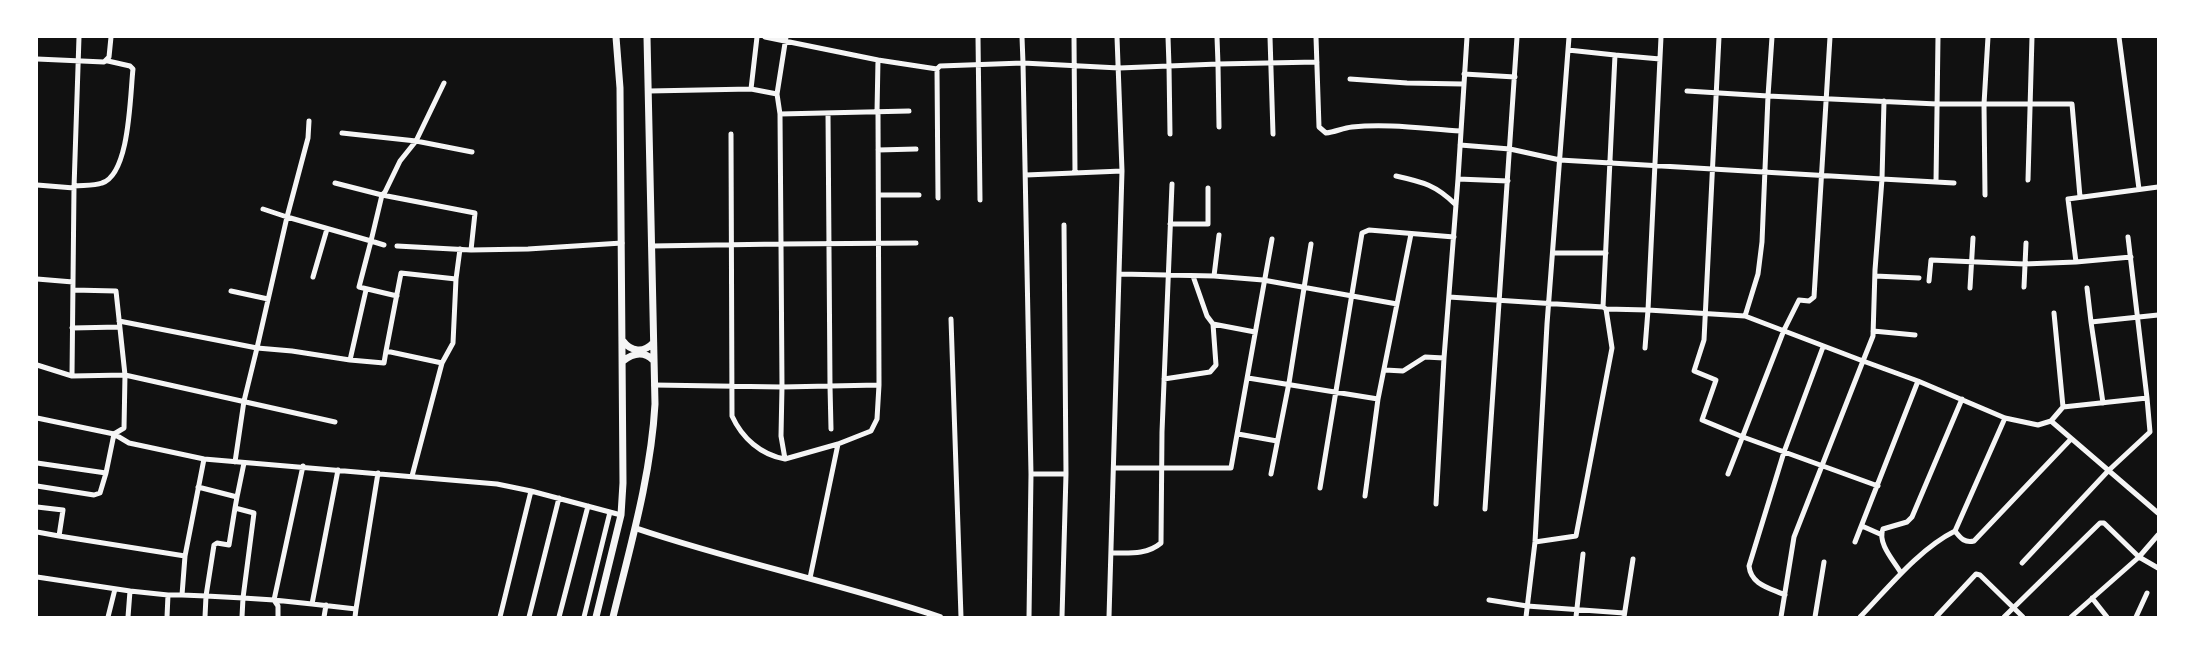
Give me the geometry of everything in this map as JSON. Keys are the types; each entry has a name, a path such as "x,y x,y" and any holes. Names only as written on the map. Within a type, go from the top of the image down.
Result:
{"main road":[{"path":"596,617 621,515 624,457 620,88 616,37"},
{"path":"613,617 653,436 647,37"},
{"path":"623,341 634,350 644,350 653,343"},
{"path":"623,361 636,354 645,354 653,360"}],"street":[{"path":"72,376 79,37"},
{"path":"108,61 111,37"},
{"path":"751,89 757,37"},
{"path":"765,37 937,69 940,66 1023,63 1119,68 1317,62"},
{"path":"978,37 980,200"},
{"path":"1022,37 1031,474 1029,617"},
{"path":"1074,37 1074,173"},
{"path":"1109,617 1122,172 1117,37"},
{"path":"1168,37 1170,134"},
{"path":"1217,37 1219,127"},
{"path":"1270,37 1273,134"},
{"path":"1316,37 1319,127 1326,133 1350,127 1386,126 1461,131"},
{"path":"1436,504 1467,37"},
{"path":"1485,509 1517,37"},
{"path":"1526,617 1535,542 1569,37"},
{"path":"1645,348 1661,37"},
{"path":"1719,37 1704,340 1694,371 1716,380 1702,420 1878,486"},
{"path":"1745,316 1758,274 1762,242 1763,172 1772,37"},
{"path":"1728,474 1784,330 1799,300 1809,301 1814,297 1830,37"},
{"path":"1936,182 1938,37"},
{"path":"1985,195 1984,104 1988,37"},
{"path":"2028,180 2032,37"},
{"path":"2119,37 2139,189"},
{"path":"785,459 781,436 780,114 777,94 786,40"},
{"path":"1568,50 1660,59"},
{"path":"1535,542 1576,536 1612,348 1604,308 1615,55"},
{"path":"37,59 108,61 133,69 125,142 119,165 111,177 103,183 74,187 37,185"},
{"path":"731,134 732,416 737,428 761,450 773,457 785,459 838,444 871,431 877,419 878,60"},
{"path":"937,69 938,198"},
{"path":"1464,74 1514,77"},
{"path":"1350,79 1464,84"},
{"path":"397,296 359,287 383,195 400,161 416,141 444,83"},
{"path":"649,92 751,89 777,94"},
{"path":"1687,91 1937,104 2071,104 2080,197"},
{"path":"1781,617 1794,537 1873,331 1884,101"},
{"path":"780,114 909,111"},
{"path":"828,113 831,429"},
{"path":"235,462 244,401 308,138 309,121"},
{"path":"342,133 416,141 472,152"},
{"path":"1460,145 1510,149 1560,159 1610,164 1954,183"},
{"path":"878,150 916,149"},
{"path":"1026,175 1122,172"},
{"path":"1396,176 1425,182 1442,191 1456,205"},
{"path":"1458,179 1508,181"},
{"path":"335,183 475,213 471,250"},
{"path":"1112,553 1141,552 1161,543 1172,184"},
{"path":"2076,262 2068,199 2158,187"},
{"path":"1170,224 1208,224 1208,188"},
{"path":"879,195 919,195"},
{"path":"263,209 384,245"},
{"path":"1062,617 1066,474 1064,225"},
{"path":"313,277 327,229"},
{"path":"1320,488 1364,230 1454,237"},
{"path":"1365,496 1378,399 1411,234"},
{"path":"1214,276 1219,235"},
{"path":"2022,564 2108,471 2150,432 2128,237"},
{"path":"1970,288 1973,238"},
{"path":"1115,468 1231,468 1272,239"},
{"path":"397,246 471,250 622,243"},
{"path":"651,246 916,243"},
{"path":"2024,287 2026,243"},
{"path":"1271,474 1289,383 1311,244"},
{"path":"412,476 442,363 453,343 460,249"},
{"path":"1554,253 1606,253"},
{"path":"1929,281 1931,260 2024,264 2131,257"},
{"path":"72,328 119,324 257,348 384,363 401,273 456,279"},
{"path":"1120,274 1263,280 1397,304"},
{"path":"1164,379 1210,372 1216,365 1213,324 1207,316 1193,276"},
{"path":"1875,276 1919,278"},
{"path":"37,279 73,282"},
{"path":"2087,288 2103,402"},
{"path":"73,290 116,291 125,375 124,428 114,433"},
{"path":"350,360 366,290"},
{"path":"231,291 268,299"},
{"path":"1450,297 1745,316 1918,381 2005,418 2038,425 2051,421 2063,407 2147,398"},
{"path":"2054,313 2063,407"},
{"path":"2091,322 2158,316"},
{"path":"951,319 961,617"},
{"path":"1213,324 1255,332"},
{"path":"1873,331 1915,335"},
{"path":"1785,595 1756,582 1750,575 1749,566 1784,452 1823,347"},
{"path":"386,351 442,363"},
{"path":"1385,370 1403,371 1425,357 1444,358"},
{"path":"37,365 72,376 125,375 335,422"},
{"path":"1248,377 1378,399"},
{"path":"1856,542 1918,381"},
{"path":"654,385 879,385"},
{"path":"1901,573 1881,541 1880,534 1883,529 1907,522 1912,517 1962,399"},
{"path":"37,418 114,433 130,443 204,459 497,484 621,515"},
{"path":"1864,616 1901,573 1945,536 1955,531 2005,418"},
{"path":"2051,421 2158,513"},
{"path":"37,486 94,495 100,493 114,433"},
{"path":"1238,434 1277,441"},
{"path":"1955,531 1961,539 1975,541 2071,439"},
{"path":"810,578 838,444"},
{"path":"182,595 185,556 204,459"},
{"path":"37,463 106,473"},
{"path":"205,617 214,545 229,545 244,463"},
{"path":"278,617 278,606 274,600 303,466"},
{"path":"312,604 338,470"},
{"path":"355,617 378,472"},
{"path":"1031,474 1066,474"},
{"path":"198,486 237,496"},
{"path":"500,617 531,491"},
{"path":"529,617 559,498"},
{"path":"559,617 588,506"},
{"path":"37,507 63,510 59,536"},
{"path":"235,508 254,513 242,617"},
{"path":"584,617 610,512"},
{"path":"2004,617 2101,523 2139,557 2158,568"},
{"path":"1862,526 1880,534"},
{"path":"635,527 721,555 810,578 940,617"},
{"path":"37,532 185,556"},
{"path":"2071,617 2139,557 2158,535"},
{"path":"1576,614 1583,554"},
{"path":"1489,600 1576,614 1624,615 1633,559"},
{"path":"1815,617 1824,562"},
{"path":"1936,617 1976,574 2022,617"},
{"path":"37,577 168,595 274,600 356,609"},
{"path":"108,617 115,589"},
{"path":"128,617 130,591"},
{"path":"2136,617 2147,593"},
{"path":"167,617 168,595"},
{"path":"2092,598 2107,617"},
{"path":"324,617 326,606"}]}
